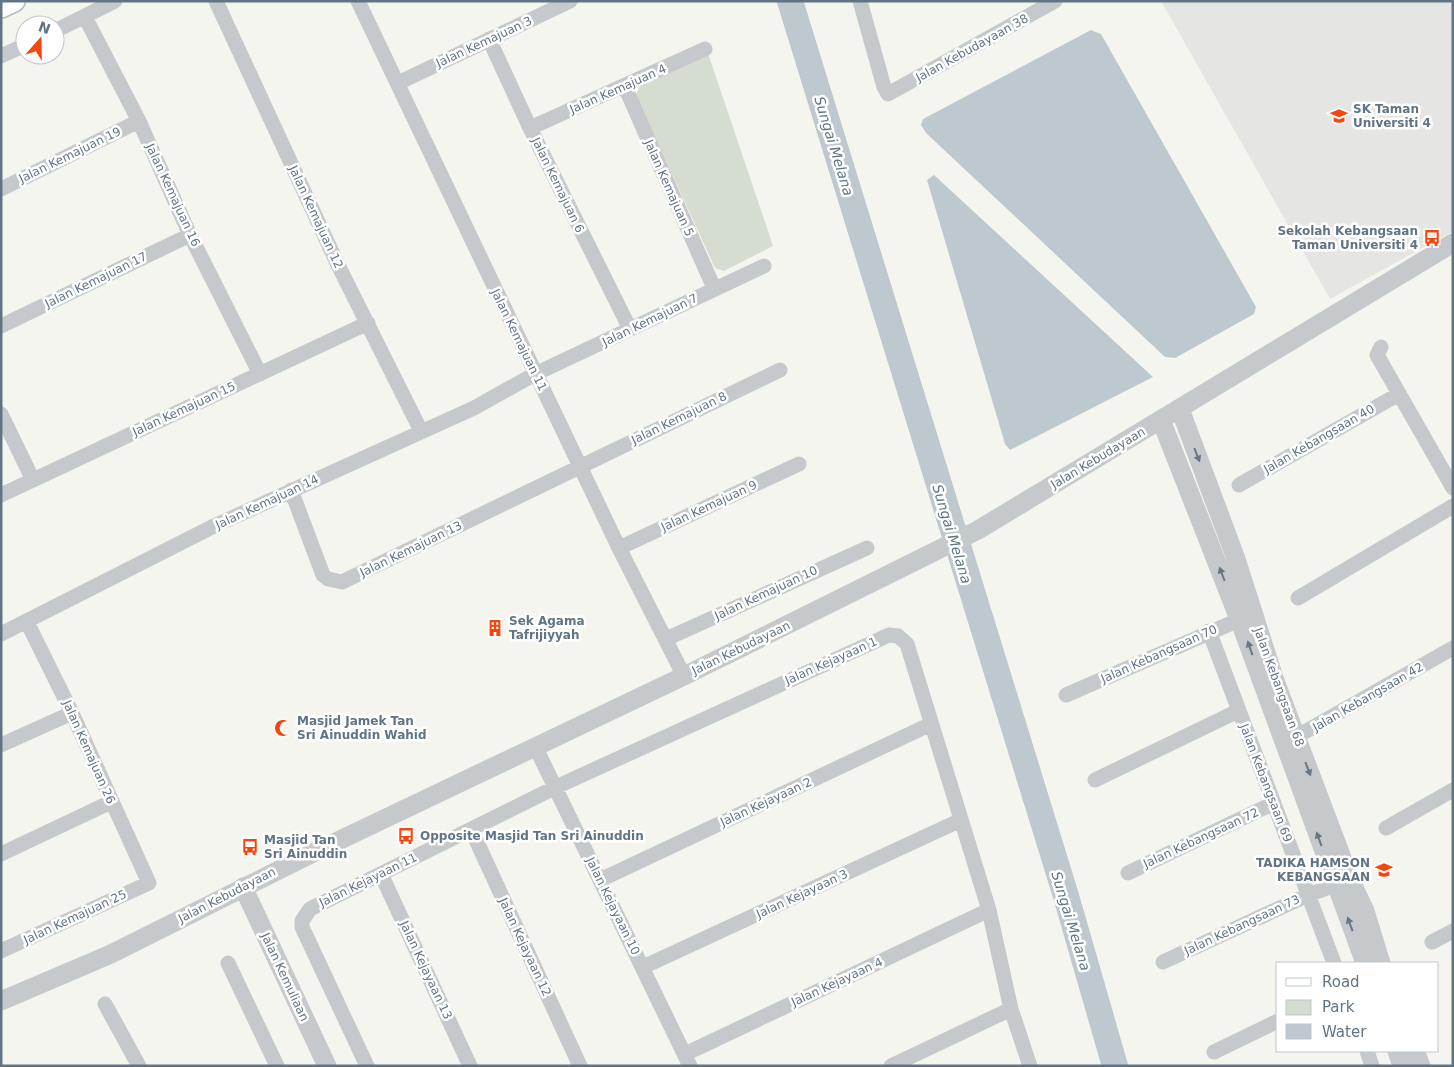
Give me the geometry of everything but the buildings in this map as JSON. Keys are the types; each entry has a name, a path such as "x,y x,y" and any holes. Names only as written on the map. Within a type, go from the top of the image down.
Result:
{"main road":[{"path":"1,7 13,1"}],"street":[{"path":"65,26 114,1"},
{"name":"Jalan Kemajuan 12","path":"216,1 421,431"},
{"name":"Jalan Kemajuan 11","path":"358,1 619,548 684,676"},
{"name":"Jalan Kemajuan 3","path":"398,83 570,1"},
{"name":"Jalan Kebudayaan 38","path":"860,1 884,87 888,94 1055,1"},
{"name":"Jalan Kemajuan 16","path":"85,16 139,121 190,235 260,374"},
{"name":"Jalan Kemajuan 6","path":"490,39 530,128 630,329"},
{"name":"Jalan Kemajuan 4","path":"530,128 625,87 705,49"},
{"path":"1,56 15,50"},
{"name":"Jalan Kemajuan 5","path":"625,87 714,288"},
{"name":"Jalan Kemajuan 19","path":"1,189 139,121"},
{"name":"Jalan Kemajuan 17","path":"1,326 190,235"},
{"name":"Jalan Kebudayaan","path":"1,1001 111,954 534,746 684,676 978,530 1453,243"},
{"name":"Jalan Kemajuan 7","path":"535,374 764,266"},
{"name":"Jalan Kemajuan 15","path":"1,495 368,323"},
{"path":"1380,349 1377,355 1453,488"},
{"name":"Jalan Kemajuan 8","path":"579,465 780,370"},
{"name":"Jalan Kemajuan 14","path":"1,634 214,526 474,408 535,374"},
{"name":"Jalan Kebangsaan 40","path":"1239,485 1399,394"},
{"name":"Jalan Kebangsaan 68","path":"1180,409 1235,556 1246,616"},
{"path":"1,414 33,480"},
{"name":"Jalan Kebangsaan 68","path":"1161,420 1246,616 1343,882 1364,962"},
{"name":"Jalan Kemajuan 9","path":"619,548 799,464"},
{"name":"Jalan Kemajuan 13","path":"290,490 323,575 328,579 342,582 579,465"},
{"path":"1298,598 1453,506"},
{"name":"Jalan Kemajuan 10","path":"666,639 867,548"},
{"name":"Jalan Kebangsaan 70","path":"1066,695 1246,616"},
{"name":"Jalan Kemajuan 26","path":"27,622 72,713 149,883"},
{"name":"Jalan Kebangsaan 69","path":"1209,631 1334,962"},
{"name":"Jalan Kejayaan 1","path":"556,787 889,635 898,636 907,644 989,910 1011,1009"},
{"name":"Jalan Kebangsaan 42","path":"1290,741 1453,648"},
{"path":"1094,780 1238,711"},
{"path":"1,745 72,713"},
{"name":"Jalan Kejayaan 2","path":"600,880 932,724"},
{"name":"Jalan Kejayaan 10","path":"534,746 556,787 687,1060"},
{"name":"Jalan Kejayaan 11","path":"367,1066 302,928 302,921 310,909 556,787"},
{"path":"1386,828 1453,790"},
{"path":"1,854 111,802"},
{"name":"Jalan Kebangsaan 72","path":"1128,873 1274,804"},
{"name":"Jalan Kejayaan 3","path":"643,967 961,820"},
{"name":"Jalan Kejayaan 12","path":"471,829 580,1066"},
{"name":"Jalan Kejayaan 13","path":"381,874 470,1066"},
{"name":"Jalan Kebangsaan 68","path":"1343,882 1365,911 1381,962"},
{"name":"Jalan Kebangsaan 73","path":"1163,962 1308,895 1343,882"},
{"name":"Jalan Kemajuan 25","path":"1,951 149,883"},
{"name":"Jalan Kemuliaan","path":"244,888 327,1066"},
{"name":"Jalan Kejayaan 4","path":"687,1060 989,910"},
{"path":"1432,942 1453,931"},
{"path":"228,962 277,1066"},
{"path":"106,1004 139,1066"},
{"path":"891,1066 1011,1009 1030,1066"},
{"path":"1214,1052 1276,1022"},
{"path":"1367,1052 1372,1066"},
{"path":"1396,1052 1402,1066"},
{"path":"1415,1052 1420,1066"}],"shaded area":[{"name":"SK Taman Universiti 4","path":"1161,1 1453,1 1453,231 1330,299"}],"green space":[{"path":"708,53 773,246 724,271 715,268 636,95 640,85"}],"water":[{"path":"1091,30 1101,34 1256,307 1254,314 1175,358 1165,357 926,133 921,125 923,119"},
{"path":"934,175 1153,377 1010,450 1005,444 927,180"}],"waterway":[{"name":"Sungai Melana","path":"790,1 1066,896 1115,1066"}],"place":[{"name":"SK Taman Universiti 4","path":"1339,116"},
{"name":"Sekolah Kebangsaan Taman Universiti 4","path":"1432,238"},
{"name":"Sek Agama Tafrijiyyah","path":"495,628"},
{"name":"Masjid Jamek Tan Sri Ainuddin Wahid","path":"283,728"},
{"name":"Opposite Masjid Tan Sri Ainuddin","path":"406,836"},
{"name":"Masjid Tan Sri Ainuddin","path":"250,847"},
{"name":"TADIKA HAMSON KEBANGSAAN","path":"1384,870"}]}
